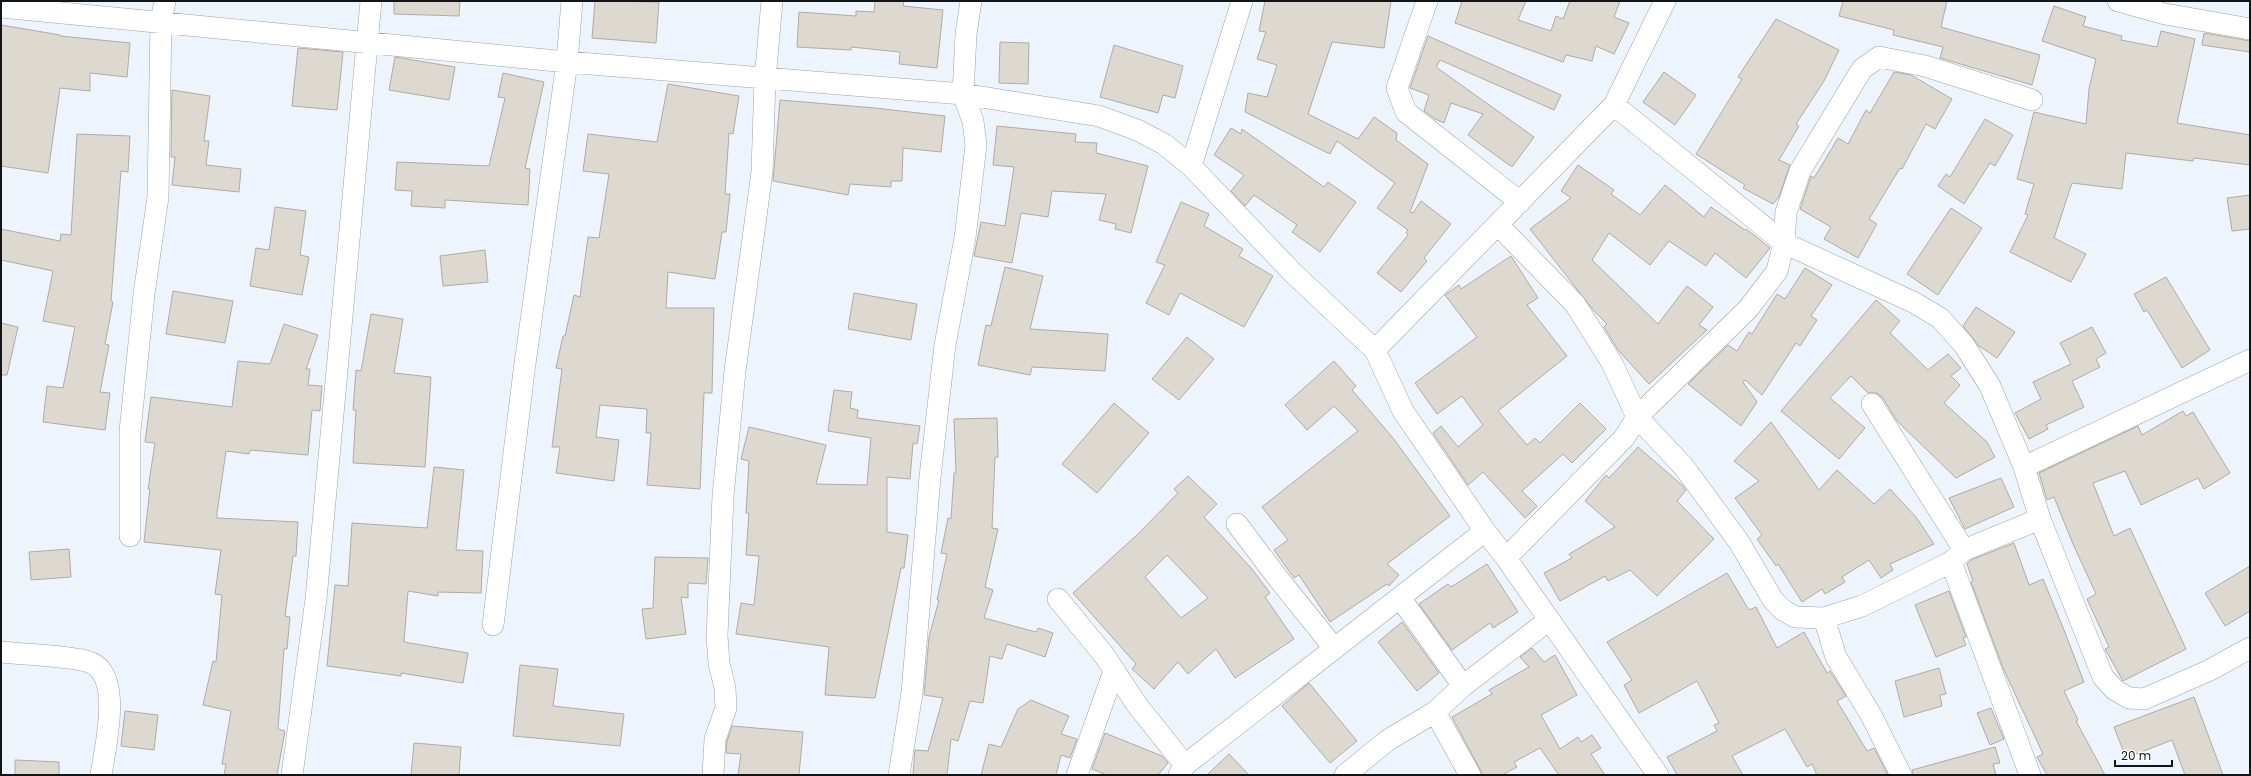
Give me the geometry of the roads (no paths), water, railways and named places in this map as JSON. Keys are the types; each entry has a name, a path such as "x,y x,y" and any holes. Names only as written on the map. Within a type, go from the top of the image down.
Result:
{"street":[{"path":"292,775 316,600 369,41 371,1"},
{"path":"493,625 525,364 567,62 572,1"},
{"path":"713,775 715,739 726,708 725,688 719,663 716,636 723,496 735,372 762,172 765,80 772,1"},
{"path":"899,775 912,693 930,477 945,345 965,238 976,145 973,121 963,94 966,34 971,1"},
{"path":"1191,166 1242,1"},
{"path":"1426,1 1397,88 1400,100 1406,112 1520,202"},
{"path":"1375,350 1614,105 1665,1"},
{"path":"2118,1 2165,14 2250,29"},
{"path":"1,7 163,11 369,41 567,62 765,80 963,94 1099,116 1137,130 1164,144 1191,166 1294,273 1375,350 1403,411 1485,531 1506,558 1658,775"},
{"path":"130,536 130,431 144,294 158,197 163,11"},
{"path":"1506,558 1624,438 1637,417 1748,309 1777,272 1784,243 1786,212 1800,171 1862,70 1869,62 1879,57 1925,66 2032,100"},
{"path":"1614,105 1784,243 1913,302 1940,318 1964,345 1990,386 2024,467 2040,519 2103,677 2115,690 2129,698 2144,699 2210,670 2250,648"},
{"path":"1498,225 1575,304 1612,363 1637,417 1684,467 1739,542 1773,600 1783,610 1795,617 1824,618 1862,606 1957,556 2040,519"},
{"path":"2024,467 2250,360"},
{"path":"1872,404 1957,556 2030,775"},
{"path":"1237,524 1334,648"},
{"path":"1058,599 1114,670 1182,770 1334,648 1401,599 1485,531"},
{"path":"1401,599 1463,686"},
{"path":"1824,618 1836,658 1871,715 1901,775"},
{"path":"1345,775 1388,740 1435,712 1463,686 1549,620"},
{"path":"1,652 88,661 101,669 108,682 110,714 101,775"},
{"path":"1076,775 1114,670"},
{"path":"1435,712 1470,775"}]}
